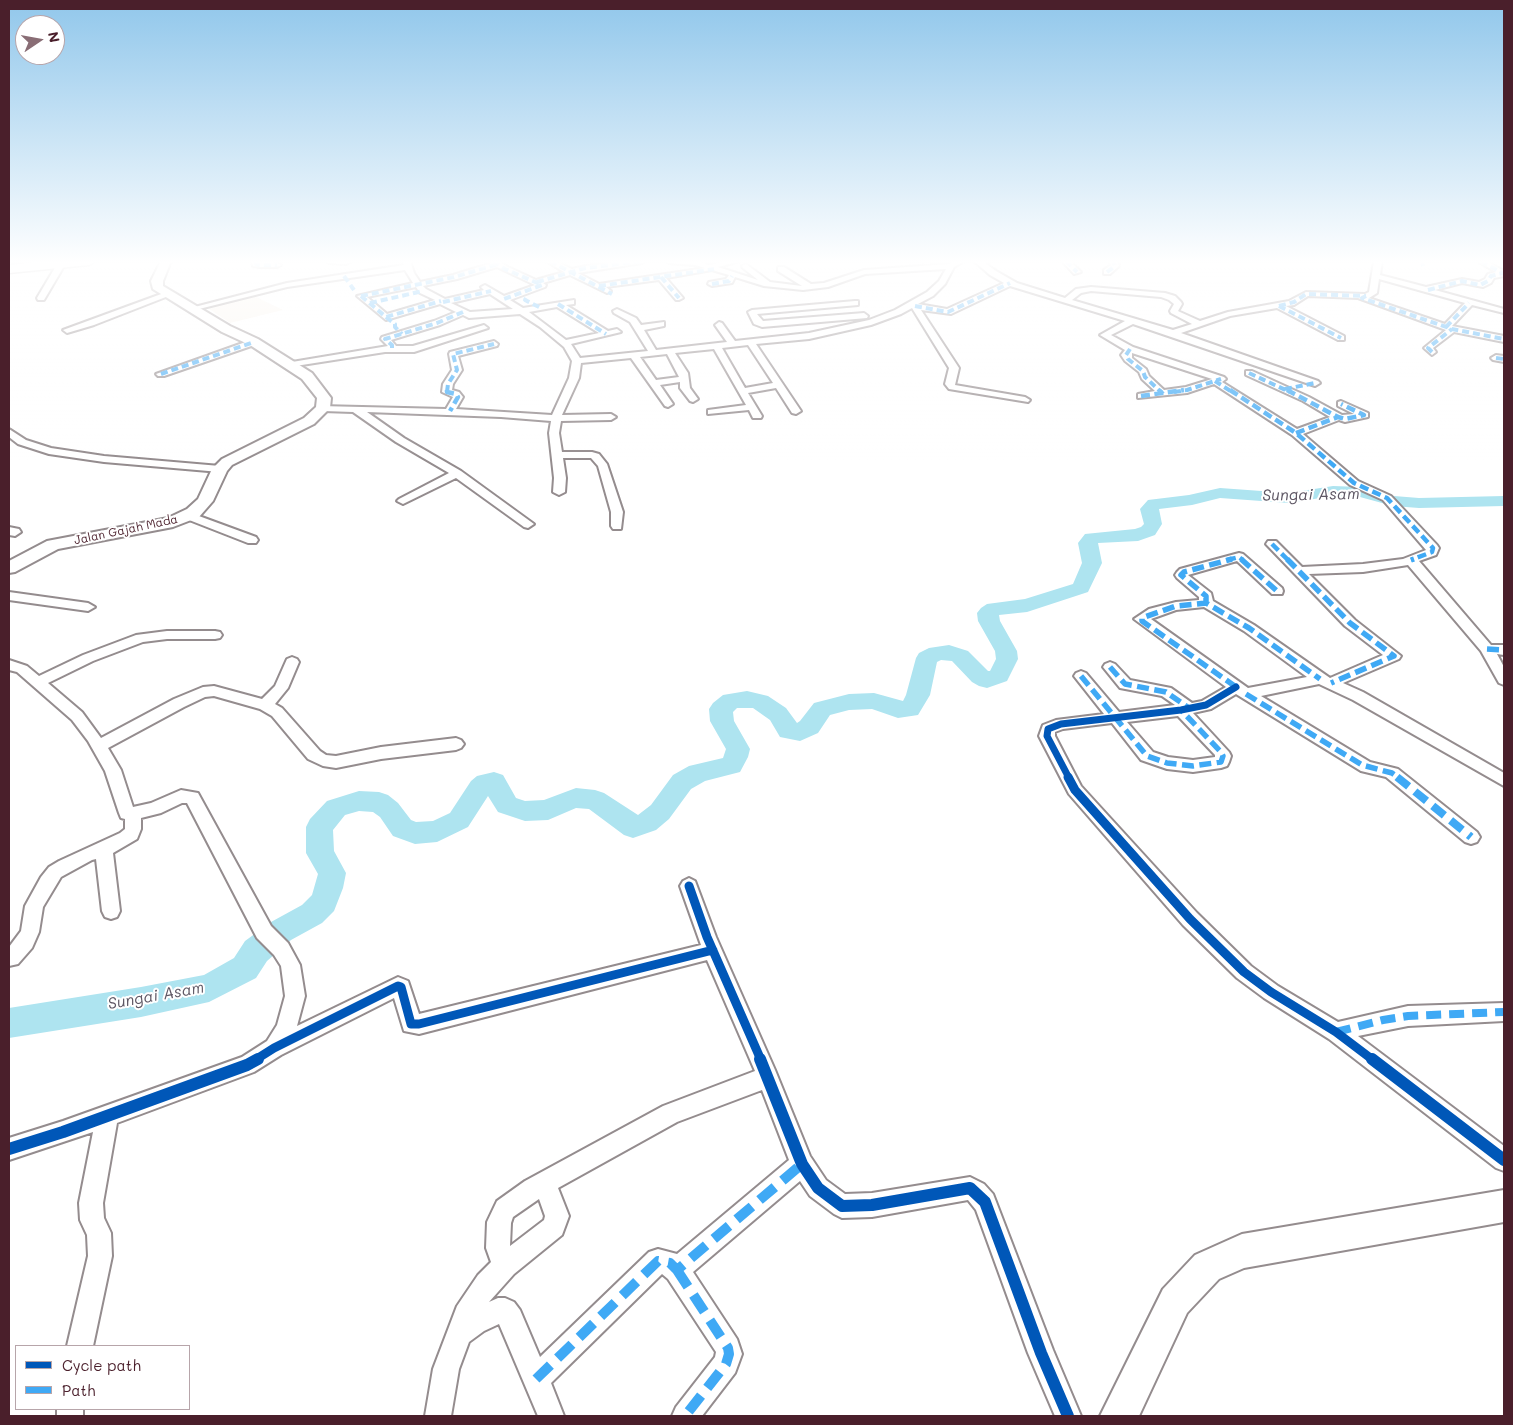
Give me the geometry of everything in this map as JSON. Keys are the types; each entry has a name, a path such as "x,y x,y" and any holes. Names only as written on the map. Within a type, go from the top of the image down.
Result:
{"main road":[{"path":"220,469 236,457 309,421 323,408 324,398 307,376 292,365 226,328"},
{"name":"Jalan Gajah Mada","path":"9,568 38,551 53,545 148,528 188,516 205,501 220,469"},
{"path":"1119,1416 1175,1301 1207,1267 1242,1251 1504,1206"}],"street":[{"path":"67,330 75,328"},
{"path":"396,328 402,334"},
{"path":"392,348 392,345 385,339 423,328"},
{"path":"292,365 392,348 414,349 484,328 502,354"},
{"path":"546,328 564,343 576,361 574,378 556,418 554,433 560,478 559,492"},
{"path":"596,328 606,334"},
{"path":"640,328 654,353"},
{"path":"720,328 733,345"},
{"path":"576,361 610,354 634,355 670,352 809,336 838,328"},
{"path":"929,328 954,368 950,384 952,387 1025,400"},
{"path":"1119,328 1104,335 1130,349 1221,379 1187,390 1141,396"},
{"path":"1154,328 1315,383 1285,390"},
{"path":"1173,333 1187,328"},
{"path":"1321,328 1341,338"},
{"path":"1432,352 1428,348 1449,328 1504,339"},
{"path":"564,343 617,332"},
{"path":"161,374 254,342"},
{"path":"750,342 796,411"},
{"path":"450,411 458,397 456,394 446,392 448,384 457,370 453,354 494,344"},
{"path":"712,412 754,411 717,347"},
{"path":"1130,349 1126,355 1128,359 1143,371 1145,377 1163,394"},
{"path":"670,352 683,373 685,388 693,399"},
{"path":"634,355 668,404"},
{"path":"1249,373 1338,417 1345,418 1364,415 1342,404"},
{"path":"655,384 684,379"},
{"path":"1215,381 1296,433 1354,484 1373,490 1387,498 1433,548 1432,552 1411,560 1363,568 1298,572"},
{"path":"743,391 777,385"},
{"path":"323,408 450,411 556,418 611,417"},
{"path":"355,409 400,440 456,473 528,524"},
{"path":"1296,433 1338,417"},
{"path":"9,432 22,442 49,451 104,459 220,469"},
{"path":"557,455 588,454 595,456 603,466 617,512 617,526"},
{"path":"403,501 456,473"},
{"path":"188,516 252,540"},
{"path":"1272,544 1350,623 1394,656 1325,681 1241,690 1206,705 1061,724 1053,726 1047,732 1075,790 1190,919 1244,972 1271,992 1336,1032 1504,1160"},
{"path":"1206,602 1206,596 1181,575 1184,572 1239,557 1277,591"},
{"path":"1411,560 1487,649 1504,680"},
{"path":"9,596 88,607"},
{"path":"1471,837 1392,773 1362,765 1241,690 1141,619 1154,612 1169,608 1206,602 1249,628 1325,681 1358,696 1504,780"},
{"path":"38,682 95,655 142,638 167,635 215,635"},
{"path":"1487,649 1504,650"},
{"path":"265,705 281,688 292,662"},
{"path":"9,665 22,669 77,716 113,770 127,812 133,814 154,808 181,796 192,798 264,932 280,949 290,965 295,996 293,1008 286,1030 274,1048"},
{"path":"1082,676 1142,752 1153,759 1193,766 1221,762 1223,756 1220,752 1185,709 1166,692 1125,684 1110,668"},
{"path":"98,746 203,692 214,691 265,705 277,712 314,755 322,760 336,762 381,753 456,744"},
{"path":"11,958 25,942 30,932 34,906 47,882 55,872 86,855 126,838 133,829 133,814"},
{"path":"106,848 104,852 111,911"},
{"path":"688,886 802,1164 818,1188 842,1206 872,1206 970,1188 976,1192 984,1202 1009,1263 1041,1353 1068,1416"},
{"path":"9,1149 247,1065 274,1048 398,986 401,987 411,1024 419,1024 713,950"},
{"path":"1336,1032 1383,1020 1408,1016 1504,1012"},
{"path":"505,1265 498,1248 498,1237 499,1222 505,1209 545,1183 671,1114 768,1078"},
{"path":"80,1345 100,1256 99,1233 92,1220 91,1203 107,1116"},
{"path":"677,1270 802,1164"},
{"path":"438,1416 446,1369 466,1315 487,1284 505,1265 554,1227 557,1216 545,1183"},
{"path":"536,1379 658,1261 670,1263 677,1270 728,1348 729,1354 726,1364 685,1416"},
{"path":"460,1333 490,1314 505,1311 521,1340 551,1416"}],"waterway":[{"name":"Sungai Asam","path":"9,1023 141,1002 209,988 245,968 256,951 281,931 312,914 324,902 332,873 320,853 319,827 336,808 359,801 379,802 389,810 402,828 415,833 437,831 459,820 480,788 486,783 494,782 507,805 525,811 548,810 560,803 576,798 595,800 633,827 647,823 660,812 682,782 698,773 731,765 738,749 722,721 721,709 731,701 747,699 760,702 778,714 789,731 800,732 809,727 822,709 849,702 874,701 898,710 910,709 918,695 927,658 937,653 949,652 960,656 980,677 987,680 999,676 1007,659 1006,651 989,621 988,613 994,609 1027,605 1081,588 1092,563 1088,543 1092,538 1138,535 1148,531 1153,524 1149,509 1154,504 1192,500 1220,493 1289,498 1333,491 1361,492 1393,501 1419,503 1504,501"}],"marked path":[{"path":"396,328 402,334"},
{"path":"392,348 392,345 385,339 422,328"},
{"path":"596,328 606,334"},
{"path":"1321,328 1341,338"},
{"path":"1448,328 1504,339"},
{"path":"1432,352 1428,348 1452,329"},
{"path":"161,374 254,342"},
{"path":"450,411 458,397 456,394 447,392 448,384 457,370 453,354 494,344"},
{"path":"1130,349 1126,355 1128,359 1143,371 1145,377 1163,394"},
{"path":"1496,358 1504,359"},
{"path":"1249,373 1306,399 1338,417 1345,419 1364,415 1341,404"},
{"path":"1141,396 1187,390 1221,379"},
{"path":"1215,381 1296,433 1354,483 1387,498 1433,548 1432,552 1411,560"},
{"path":"1285,389 1315,383"},
{"path":"1296,433 1338,417"},
{"path":"1272,544 1350,623 1394,656 1331,683"},
{"path":"1206,603 1206,596 1181,575 1184,572 1239,557 1277,591"},
{"path":"1236,687 1142,621 1142,618 1176,606 1206,603 1249,628 1320,679"},
{"path":"1487,649 1504,650"},
{"path":"1110,667 1125,684 1166,692 1189,708"},
{"path":"1081,676 1147,756 1167,763 1193,766 1221,762 1223,756 1221,752 1181,710"},
{"path":"1246,694 1362,765 1392,773 1471,837"},
{"path":"1336,1032 1383,1020 1408,1016 1504,1012"},
{"path":"536,1379 658,1261 670,1263 677,1270 802,1164"},
{"path":"677,1270 728,1348 729,1354 726,1364 685,1416"}],"cycle path":[{"path":"1236,687 1206,705 1181,710 1061,724 1048,729 1047,736 1075,790 1190,919 1244,972 1271,992 1336,1032 1504,1160"},
{"path":"689,886 707,937 768,1077 802,1164 818,1188 842,1206 872,1205 970,1188 976,1192 985,1202 1041,1353 1068,1416"},
{"path":"9,1149 63,1132 247,1065 274,1048 398,986 401,987 411,1024 419,1024 713,950"}]}
